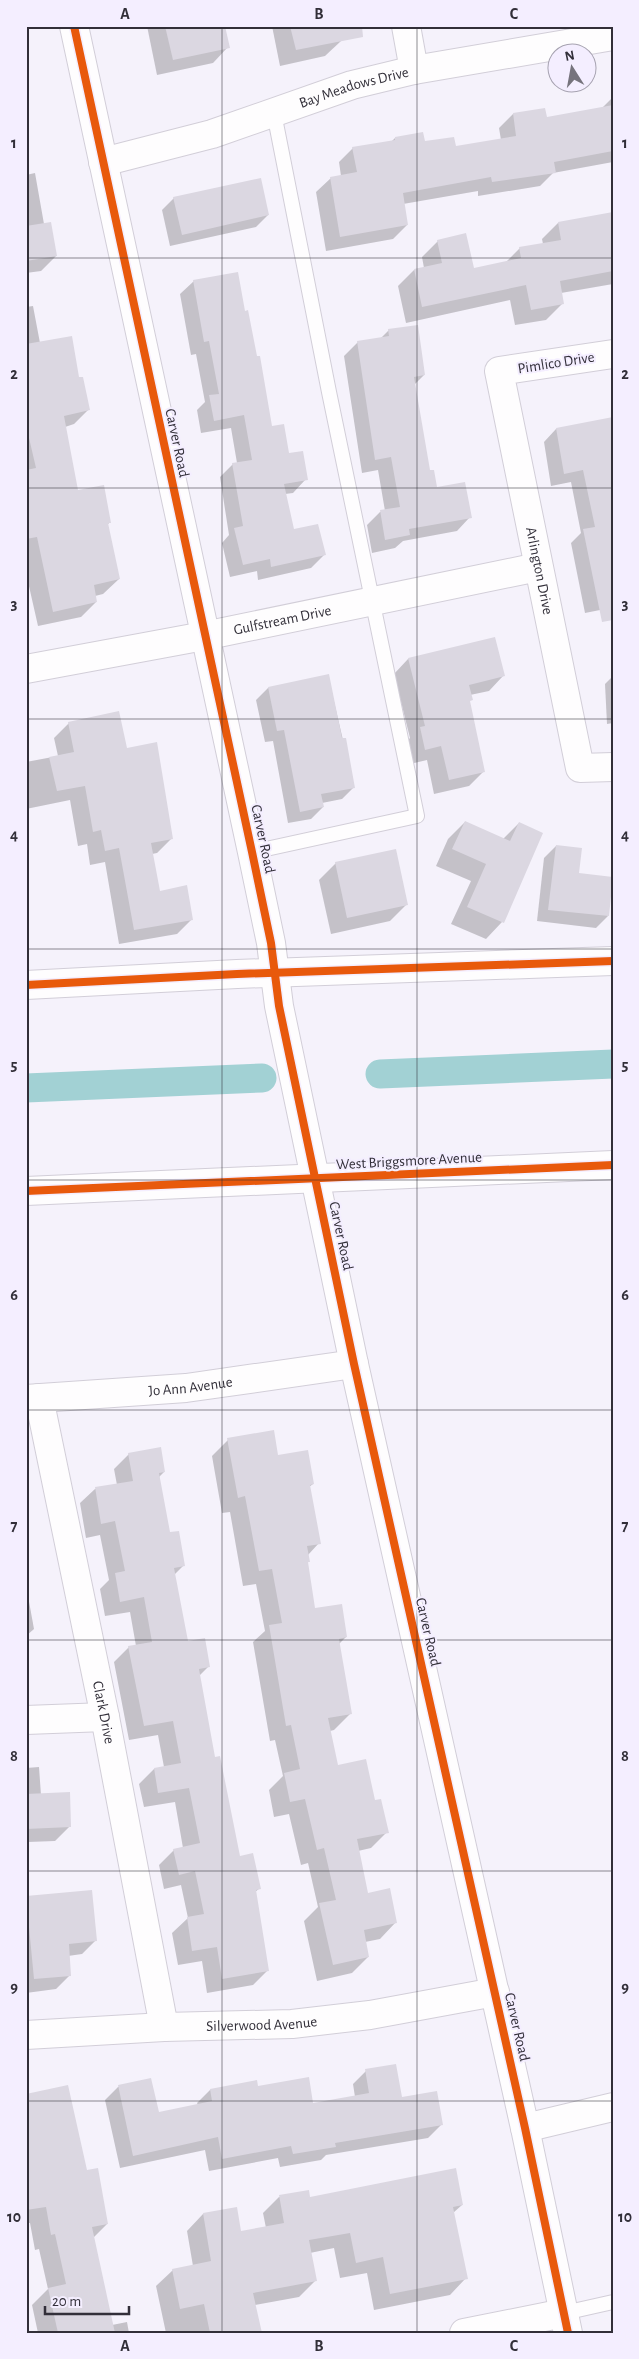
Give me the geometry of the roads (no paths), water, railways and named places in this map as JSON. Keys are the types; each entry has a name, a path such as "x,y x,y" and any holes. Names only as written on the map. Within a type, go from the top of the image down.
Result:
{"street":[{"name":"Carver Road","path":"74,26 252,852 315,1179 354,1364 495,1992 566,2323"},
{"path":"406,26 414,70"},
{"name":"Bay Meadows Drive","path":"103,162 212,134 352,85 414,70 613,36"},
{"name":"Pimlico Drive","path":"499,371 613,354"},
{"name":"Arlington Drive","path":"499,371 580,768 613,767"},
{"name":"Gulfstream Drive","path":"26,669 204,636 538,567"},
{"path":"26,985 613,961"},
{"name":"West Briggsmore Avenue","path":"26,1191 613,1165"},
{"name":"Jo Ann Avenue","path":"33,1399 186,1388 354,1364"},
{"name":"Clark Drive","path":"33,1399 106,1718 164,2027"},
{"path":"26,1720 106,1718"},
{"name":"Silverwood Avenue","path":"26,2035 164,2027 292,2024 370,2015 495,1992"},
{"path":"525,2128 613,2107"},
{"path":"464,2333 566,2323"}],"lane":[{"path":"252,852 417,816 371,601 274,113"},
{"path":"566,2323 613,2302"}],"waterway":[{"path":"380,1074 613,1064"},
{"path":"26,1088 262,1078"}]}
